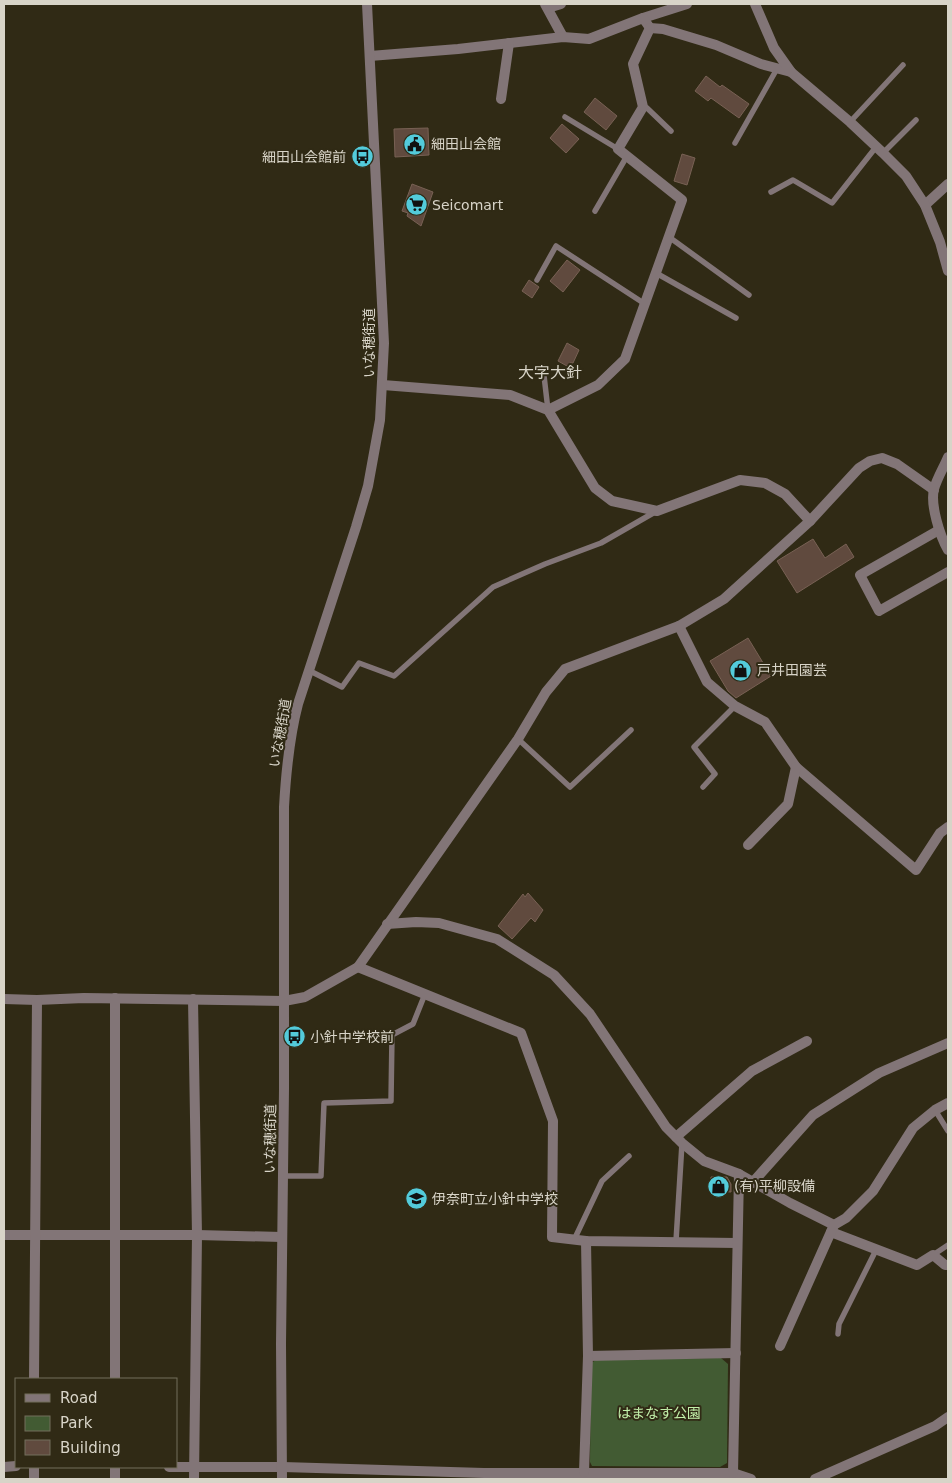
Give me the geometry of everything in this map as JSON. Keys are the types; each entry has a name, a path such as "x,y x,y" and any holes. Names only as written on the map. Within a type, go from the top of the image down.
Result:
{"street":[{"name":"いな穂街道","path":"282,1479 280,1344 283,1176 284,807 286,761 292,728 308,670 368,486 378,436 383,385 384,343 367,4"},
{"path":"561,4 547,6 562,37"},
{"path":"370,56 562,37 589,39 643,18 687,4"},
{"path":"755,4 774,48 791,72 850,122 906,176 925,205 940,242 948,271"},
{"path":"643,18 650,28"},
{"path":"650,28 663,29 716,45 761,64 791,72"},
{"path":"548,410 598,385 625,359 682,200 618,149 642,107 633,64 650,28"},
{"path":"501,99 509,43"},
{"path":"925,205 948,184"},
{"path":"383,385 510,396 548,410 595,488 612,501 657,511 740,480 765,483 785,494 810,521"},
{"path":"948,456 934,490 936,520 948,550"},
{"path":"4,999 115,998 284,1001 304,998 358,967 518,739 546,692 565,669 679,626 724,599 810,521 860,468 870,461 882,458 897,464 934,490"},
{"path":"940,530 860,574 879,611 948,572"},
{"path":"679,626 707,682 735,706 765,722 796,767 916,870 940,833 948,827"},
{"path":"748,846 788,804 796,767"},
{"path":"387,924 439,923 497,939 554,975 590,1014 666,1127 704,1161 739,1174 833,1228 877,1248 917,1265 934,1255 948,1266"},
{"path":"358,967 521,1033 552,1121 552,1237 586,1241 737,1243"},
{"path":"115,998 115,1378"},
{"path":"192,999 197,1235 194,1479"},
{"path":"34,1378 37,1000"},
{"path":"679,1140 752,1071 807,1041"},
{"path":"754,1182 813,1115 878,1073 948,1043"},
{"path":"780,1346 833,1228 873,1191 913,1128 935,1110 948,1103"},
{"path":"733,1473 739,1174"},
{"path":"4,1235 282,1237"},
{"path":"584,1472 588,1356 586,1241"},
{"path":"588,1356 736,1353"},
{"path":"815,1479 935,1426 948,1417"},
{"path":"178,1467 584,1472 638,1476 733,1473 751,1479"}],"lane":[{"path":"850,122 903,65"},
{"path":"735,144 778,67"},
{"path":"642,107 647,108 671,131"},
{"path":"565,117 618,149"},
{"path":"771,192 793,180 832,203 880,150 916,120"},
{"path":"595,211 627,156"},
{"path":"669,237 749,295"},
{"path":"537,280 556,246 645,304"},
{"path":"656,274 736,318"},
{"path":"543,367 548,410"},
{"path":"308,670 342,687 359,663 394,676 493,587 545,564 602,543 657,511"},
{"path":"703,787 715,774 694,747 735,706"},
{"path":"518,739 570,787 631,730"},
{"path":"283,1176 321,1176 324,1103 390,1101 392,1036 413,1024 425,994"},
{"path":"935,1110 948,1131"},
{"path":"676,1241 679,1140"},
{"path":"574,1240 602,1181 629,1156"},
{"path":"934,1255 948,1246"},
{"path":"838,1334 839,1324 877,1248"}],"green space":[{"name":"はまなす公園","path":"721,1358 728,1364 727,1463 720,1467 592,1466 590,1462 591,1363 596,1360"}],"building":[{"path":"706,76 720,87 722,85 749,104 739,118 711,98 708,101 695,91"},
{"path":"595,98 617,116 606,130 584,112"},
{"path":"562,124 579,139 566,153 550,138"},
{"path":"428,128 429,155 395,157 394,129"},
{"path":"682,154 695,158 687,185 674,181"},
{"path":"412,184 433,192 421,226 407,216 408,213 402,211"},
{"path":"567,260 580,270 563,292 550,281"},
{"path":"529,280 539,287 532,298 522,291"},
{"path":"567,343 579,350 573,363 567,366 558,361"},
{"path":"813,539 825,558 846,544 854,557 797,593 777,561"},
{"path":"748,638 771,676 736,698 728,691 710,661"},
{"path":"528,893 543,910 535,922 531,918 512,939 498,926 523,894 525,897"},
{"path":"711,1177 727,1177 731,1184 731,1192 710,1191"}],"place":[{"name":"細田山会館","path":"415,144"},
{"name":"細田山会館前","path":"362,157"},
{"name":"Seicomart","path":"416,205"},
{"name":"戸井田園芸","path":"741,670"},
{"name":"小針中学校前","path":"294,1037"},
{"name":"(有)平柳設備","path":"718,1186"},
{"name":"伊奈町立小針中学校","path":"416,1199"}],"district":[{"name":"大字大針","path":"550,372"}]}
